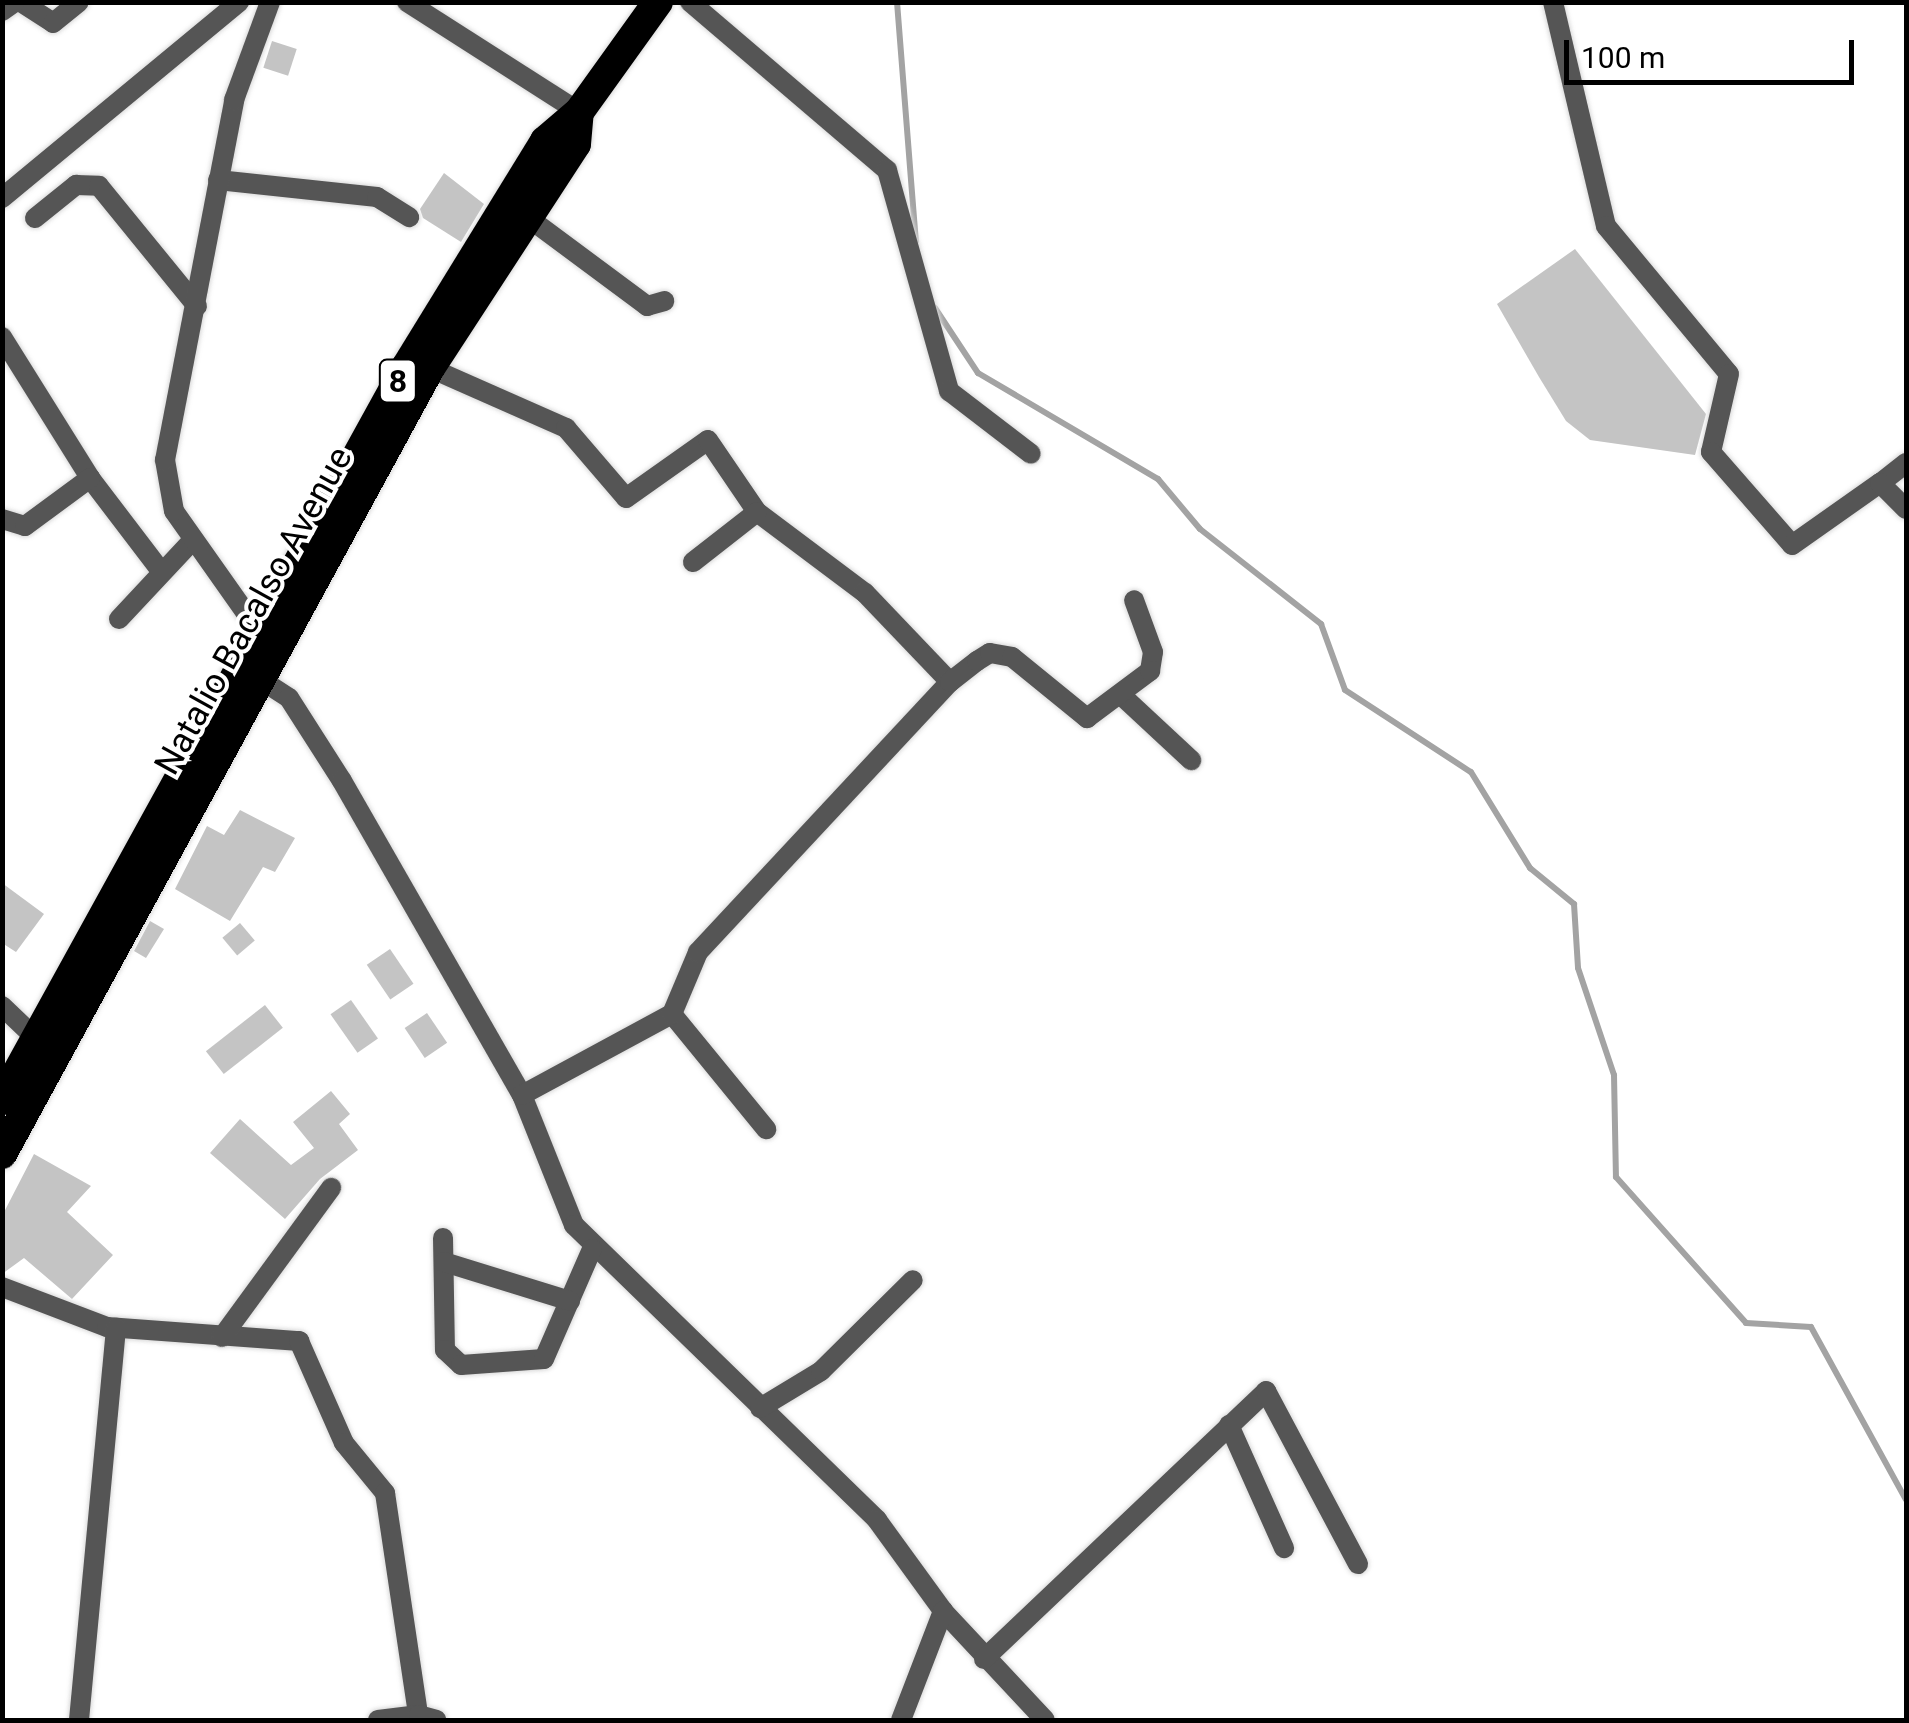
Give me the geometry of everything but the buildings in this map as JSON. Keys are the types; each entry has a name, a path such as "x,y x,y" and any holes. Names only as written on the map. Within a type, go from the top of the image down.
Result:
{"highway":[{"name":"Natalio Bacalso Avenue","path":"250,673 260,633 406,367 506,201 545,141 579,112 658,2"},
{"name":"Natalio Bacalso Avenue","path":"2,1154 44,1046 250,673 430,368 576,144 579,112"},
{"name":"Natalio Bacalso Avenue","path":"2,1100 44,1046"}],"street":[{"path":"2,12 18,2 53,23 80,2"},
{"path":"2,198 238,2"},
{"path":"260,633 174,511 165,460 234,100 270,2"},
{"path":"408,2 579,112"},
{"path":"690,2 887,170 949,392 1031,454"},
{"path":"1553,2 1606,226 1729,374 1710,452 1792,544 1906,463"},
{"path":"218,180 377,197 410,217"},
{"path":"36,218 76,185 99,186 197,306"},
{"path":"526,216 647,306 664,301"},
{"path":"2,337 90,478 160,570"},
{"path":"430,368 566,428 626,498 708,440 758,512 865,593 950,682"},
{"path":"2,519 24,526 90,478"},
{"path":"1880,483 1906,509"},
{"path":"694,562 758,512"},
{"path":"119,620 160,570 193,540"},
{"path":"522,1095 672,1014 698,952 950,682 1002,652 1077,716 1091,717 1121,695 1150,671 1153,652 1134,600"},
{"path":"250,673 289,698 332,764 522,1095 574,1226 592,1249 676,1318 760,1408 877,1520 943,1611 1044,1720"},
{"path":"1121,695 1191,760"},
{"path":"2,1006 44,1046"},
{"path":"672,1014 766,1128"},
{"path":"222,1337 330,1188"},
{"path":"443,1238 444,1350 461,1365 540,1362 592,1249"},
{"path":"444,1262 570,1301"},
{"path":"760,1408 821,1371 912,1280"},
{"path":"2,1287 116,1328 299,1341 344,1443 386,1494 425,1719 378,1720"},
{"path":"78,1720 116,1328"},
{"path":"984,1658 1266,1391 1358,1564"},
{"path":"1229,1426 1284,1548"},
{"path":"901,1720 943,1611"}],"waterway":[{"path":"897,2 916,241"},
{"path":"935,308 978,373 1158,479 1200,529 1321,624 1345,690 1471,772 1530,868 1574,904 1578,968 1614,1075 1616,1177 1746,1323 1811,1327 1906,1500"}]}
